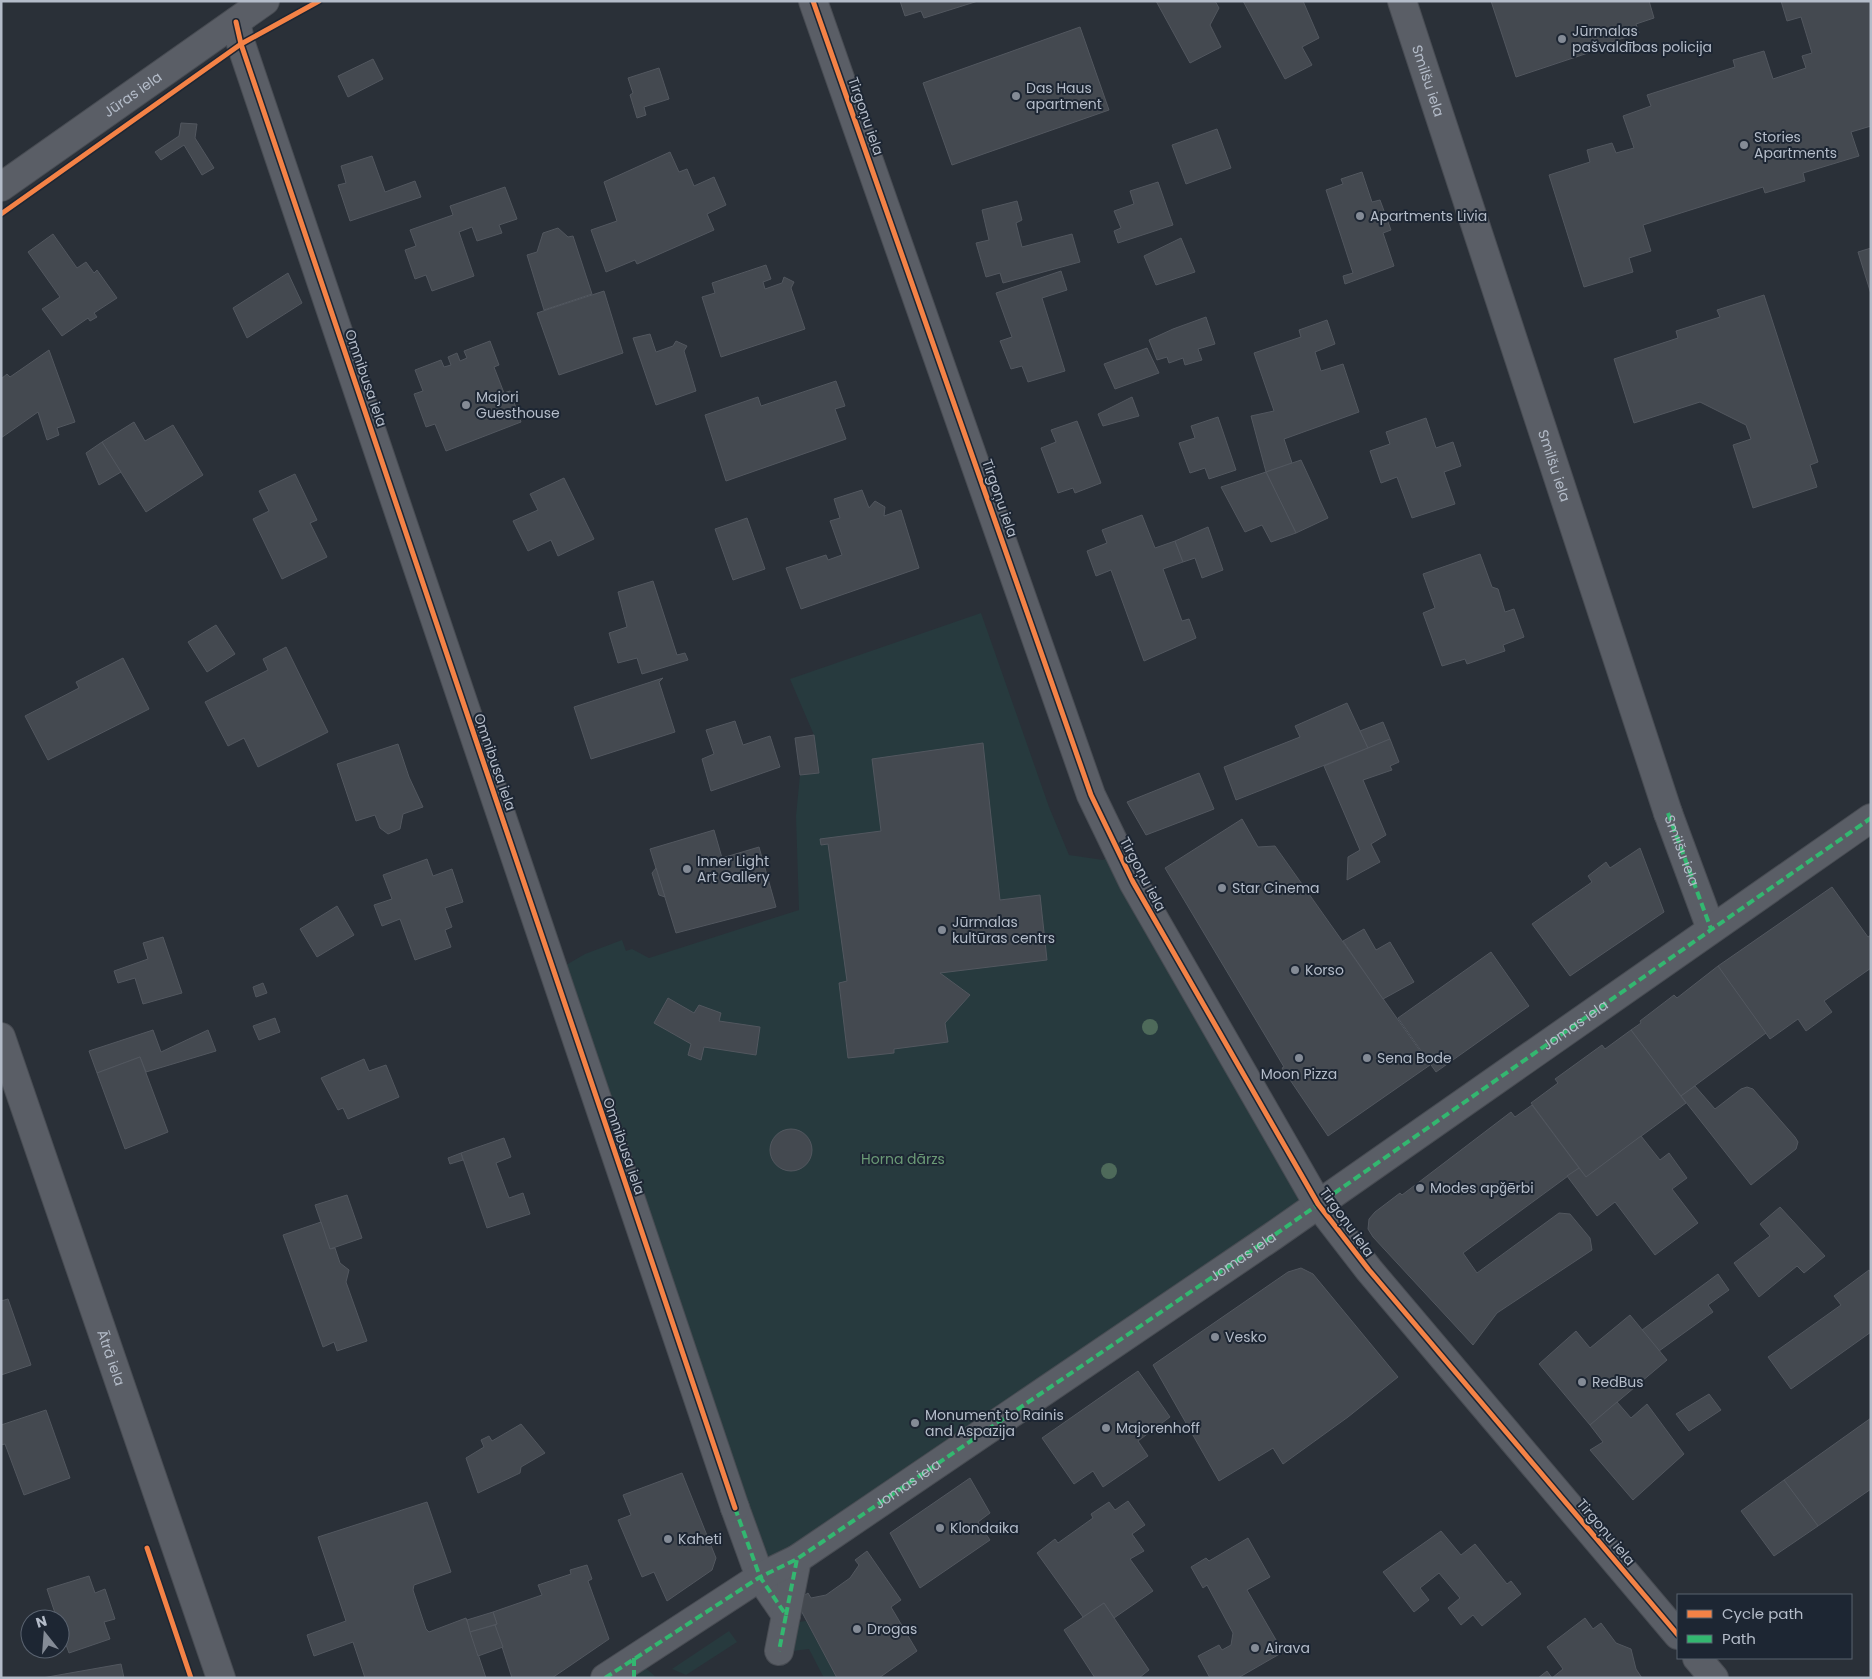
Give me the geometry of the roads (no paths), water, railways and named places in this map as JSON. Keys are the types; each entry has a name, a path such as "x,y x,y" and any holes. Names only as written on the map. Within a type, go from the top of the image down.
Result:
{"street":[{"name":"Jūras iela","path":"1,186 265,1"},
{"name":"Tirgoņu iela","path":"813,1 1091,795 1133,882 1318,1204 1369,1270 1677,1634"},
{"name":"Smilšu iela","path":"1402,1 1668,813 1711,929"},
{"name":"Omnibusa iela","path":"236,22 241,44 735,1508 760,1577 786,1615"},
{"name":"Jomas iela","path":"605,1678 634,1668 760,1577 797,1559 1318,1204 1871,818"},
{"name":"Ātrā iela","path":"1,1037 221,1678"},
{"path":"778,1651 797,1559"},
{"path":"1698,1659 1714,1678"}],"place":[{"name":"Jūrmalas pašvaldības policija","path":"1562,39"},
{"name":"Das Haus apartment","path":"1016,96"},
{"name":"Stories Apartments","path":"1744,145"},
{"name":"Apartments Livia","path":"1360,216"},
{"name":"Majori Guesthouse","path":"466,405"},
{"name":"Inner Light Art Gallery","path":"687,869"},
{"name":"Star Cinema","path":"1222,888"},
{"name":"Jūrmalas kultūras centrs","path":"942,930"},
{"name":"Korso","path":"1295,970"},
{"name":"Moon Pizza","path":"1299,1058"},
{"name":"Sena Bode","path":"1367,1058"},
{"name":"Modes apǧērbi","path":"1420,1188"},
{"name":"Vesko","path":"1215,1337"},
{"name":"RedBus","path":"1582,1382"},
{"name":"Monument to Rainis and Aspazija","path":"915,1423"},
{"name":"Majorenhoff","path":"1106,1428"},
{"name":"Klondaika","path":"940,1528"},
{"name":"Kaheti","path":"668,1539"},
{"name":"Drogas","path":"857,1629"},
{"name":"Airava","path":"1255,1648"}],"park label":[{"name":"Horna dārzs","path":"903,1159"}]}
